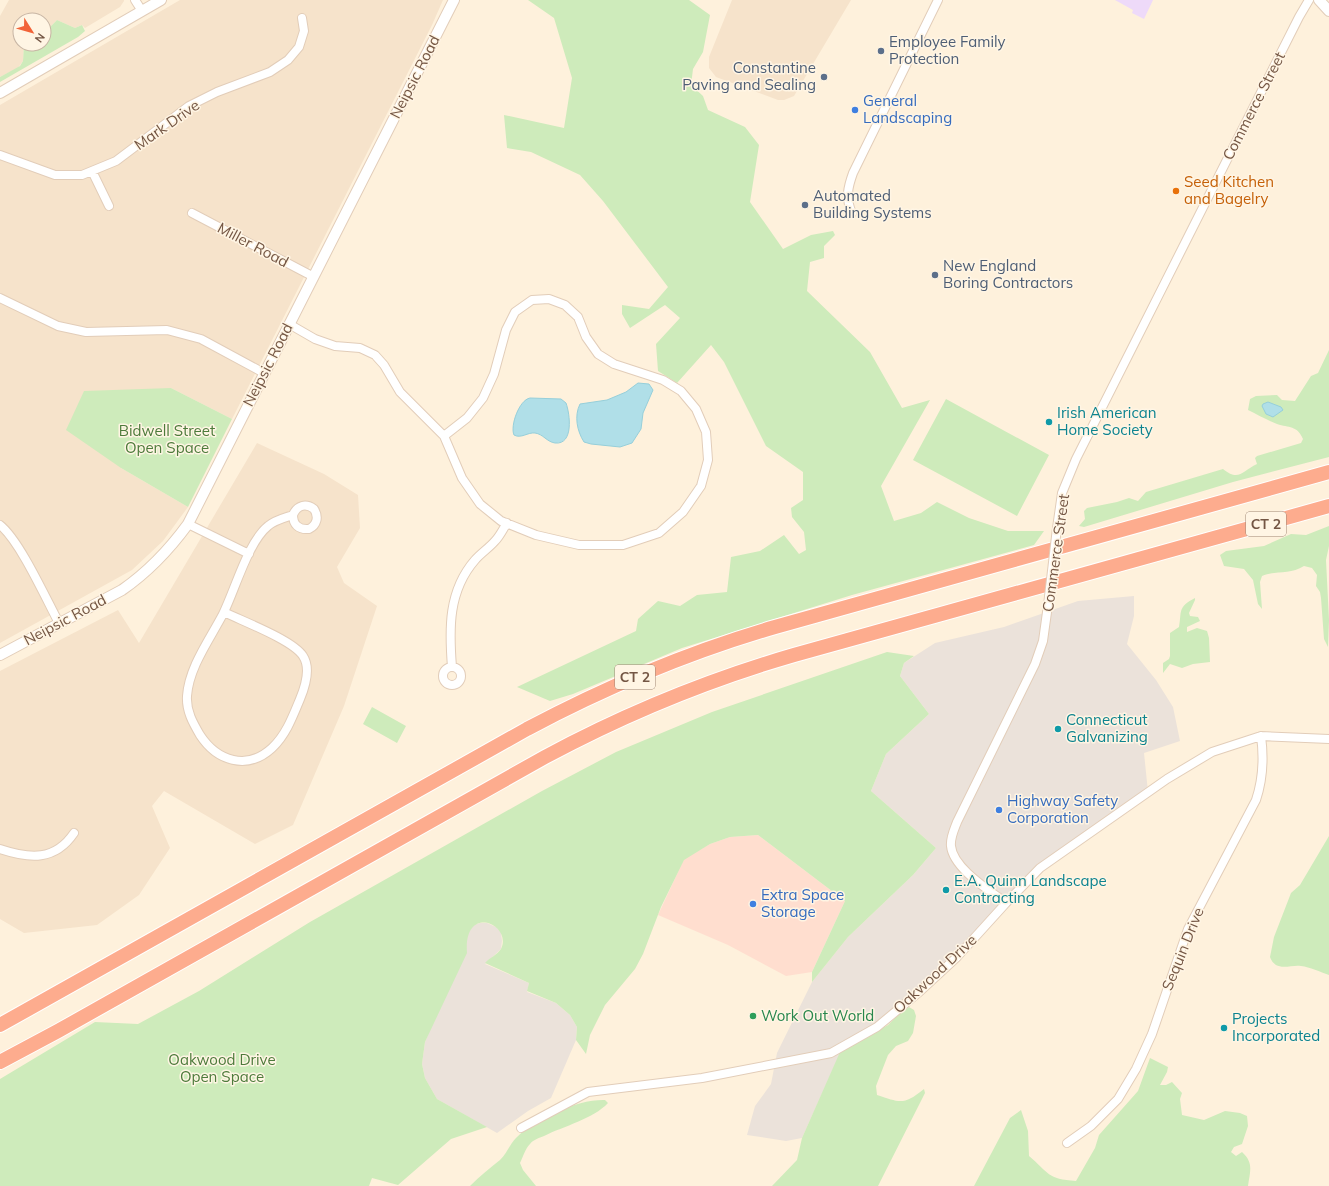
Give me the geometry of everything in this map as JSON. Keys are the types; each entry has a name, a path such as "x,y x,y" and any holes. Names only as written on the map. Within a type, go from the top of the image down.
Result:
{"highway":[{"name":"CT 2","path":"0,1025 527,730 580,702 646,672 713,647 774,627 1329,472"},
{"name":"CT 2","path":"0,1062 58,1031 545,757 605,726 670,697 727,676 794,655 1325,508"}],"street":[{"path":"135,0 142,11"},
{"path":"0,93 161,0"},
{"name":"Neipsic Road","path":"0,655 122,590 136,580 161,557 188,524 202,500 264,373 454,0"},
{"path":"852,213 847,200 848,188 853,172 938,0"},
{"name":"Commerce Street","path":"1006,903 960,865 952,852 951,838 962,812 1035,664 1043,641 1056,528 1062,493 1076,459 1299,17 1309,0"},
{"path":"1319,0 1329,11"},
{"name":"Mark Drive","path":"0,155 55,175 82,175 116,161 189,106 217,92 270,72 288,60 299,47 304,31 302,18"},
{"path":"92,171 109,206"},
{"name":"Miller Road","path":"192,213 314,277"},
{"path":"0,298 58,326 86,332 167,330 201,339 264,373"},
{"path":"289,324 315,339 335,346 360,348 375,355 384,365 400,392 444,436 462,478 480,504 501,521 536,535 579,545 623,545 659,533 683,512 701,486 708,460 706,432 696,409 681,391 663,380 614,364 598,354 586,337 578,317 565,305 549,299 532,300 515,312 506,330 494,374 483,398 467,418 444,436"},
{"path":"224,612 294,646 304,657 307,672 305,687 289,726 271,749 256,758 237,761 222,757 207,746 190,719 187,696 192,672 224,612 249,554 259,537 268,526 278,520 293,515"},
{"path":"452,667 450,634 452,604 462,578 475,560 495,541 507,523"},
{"path":"188,524 249,554"},
{"path":"0,525 5,529 21,553 59,623"},
{"name":"Oakwood Drive","path":"521,1128 588,1092 702,1078 831,1053 877,1027 918,993 957,957 1040,868 1167,779 1212,752 1261,736 1329,740"},
{"name":"Sequin Drive","path":"1067,1143 1091,1126 1118,1099 1136,1069 1152,1034 1188,928 1256,800 1262,783 1263,752 1261,736"},
{"path":"0,850 15,854 39,856 58,851 74,833"}],"shaded area":[{"path":"9,0 124,0 120,7 85,28 82,25 75,28 57,20 52,25 52,12 12,12 12,52 24,52 23,61 18,68 0,77 0,16"},
{"path":"180,0 443,0 432,25 232,419 171,388 121,468 188,507 163,541 132,570 0,643 0,105"},
{"path":"732,0 851,0 794,96 784,100 778,100 716,77 709,68 709,57"},
{"path":"1115,0 1153,0 1144,19 1132,13 1133,10"},
{"path":"257,443 324,474 358,495 360,528 337,567 344,583 377,606 344,706 293,825 255,844 164,791 152,806 170,848 139,895 97,925 24,933 0,919 0,671 118,610 139,643"},
{"path":"1134,596 1134,616 1127,644 1156,680 1173,707 1180,741 1144,753 1148,792 1040,868 918,993 843,1047 802,1138 786,1141 747,1135 755,1106 771,1084 777,1053 812,982 848,937 913,875 936,848 871,791 886,754 929,714 900,676 904,663 935,643 1004,627 1078,601"},
{"name":"Extra Space Storage","path":"758,835 845,901 812,972 786,976 728,945 658,915 684,859 710,844 730,837"},
{"path":"487,923 496,927 501,932 501,949 485,964 529,983 527,992 556,1003 570,1015 577,1027 576,1040 551,1098 528,1111 497,1133 437,1099 425,1078 422,1064 425,1042 466,942 469,931 474,925"}],"green space":[{"path":"528,0 689,0 710,15 703,52 693,69 691,85 703,96 708,110 745,127 759,145 750,202 783,249 811,235 833,231 835,235 824,246 824,258 810,262 807,291 870,352 902,408 930,400 881,486 894,521 921,513 937,502 969,518 1008,531 1044,531 1034,545 852,595 682,648 573,694 550,701 517,687 636,631 638,619 658,601 680,606 697,595 727,592 731,557 760,551 784,535 799,554 806,550 804,532 792,517 791,508 803,500 803,472 766,446 724,362 711,345 677,383 658,371 656,344 680,318 665,305 630,328 622,314 622,305 649,309 668,287 603,201 580,175 531,152 507,148 504,115 564,128 572,78 554,18"},
{"path":"57,20 75,28 82,25 85,31 78,37 52,52 52,25"},
{"path":"24,52 52,52 0,82 0,77 20,66 23,61"},
{"path":"1329,350 1329,457 1233,482 1084,527 1079,526 1085,519 1084,511 1087,508 1129,498 1138,501 1146,492 1223,469 1228,473 1237,475 1257,464 1255,458 1257,456 1301,443 1303,439 1301,434 1295,429 1277,424 1248,410 1250,399 1256,396 1277,395 1282,400 1295,401 1311,376 1318,373"},
{"name":"Bidwell Street Open Space","path":"171,388 232,419 188,507 121,468 66,430 84,391"},
{"path":"946,399 1049,455 1017,516 913,460"},
{"path":"1329,526 1329,546 1326,560 1329,620 1328,647 1324,639 1321,598 1320,592 1316,586 1317,575 1312,568 1304,566 1294,571 1272,573 1262,576 1260,582 1262,609 1258,604 1253,580 1244,569 1224,566 1220,555 1226,551 1264,546 1291,534 1306,535"},
{"path":"1195,598 1189,613 1190,616 1198,617 1200,621 1187,627 1187,632 1197,628 1207,631 1209,638 1210,662 1193,664 1182,668 1170,664 1163,673 1163,663 1169,659 1170,656 1170,633 1179,627 1181,610 1185,604"},
{"name":"Oakwood Drive Open Space","path":"887,652 914,656 904,663 900,676 929,714 886,754 871,791 936,848 913,875 848,937 812,982 812,972 845,901 758,835 730,837 710,844 684,860 661,907 643,954 635,969 605,1005 590,1035 586,1054 576,1040 577,1027 570,1015 556,1003 527,991 529,983 485,963 501,949 503,940 500,932 494,926 487,923 479,923 472,928 468,937 467,953 425,1042 422,1064 425,1078 437,1099 487,1127 451,1139 398,1185 372,1178 369,1186 0,1186 0,1079 95,1022 138,1024 199,991 310,922 542,791 616,752 712,712"},
{"path":"372,707 406,726 397,743 363,724"},
{"path":"1329,836 1329,975 1311,968 1297,966 1284,967 1276,965 1270,957 1274,937 1291,893 1300,885"},
{"path":"909,1007 914,1010 916,1016 913,1033 908,1041 896,1046 888,1055 876,1086 877,1095 892,1100 902,1101 912,1098 924,1089 925,1093 878,1186 772,1186 797,1160 802,1138 840,1052 888,1025 901,1012"},
{"path":"1150,1058 1168,1067 1160,1085 1166,1085 1172,1082 1182,1093 1180,1099 1182,1115 1204,1120 1225,1111 1240,1113 1247,1116 1248,1126 1242,1144 1234,1147 1231,1152 1236,1156 1242,1152 1250,1164 1248,1186 974,1186 1010,1118 1021,1110 1028,1131 1029,1156 1054,1177 1076,1181 1095,1148 1099,1135 1138,1091"},
{"path":"605,1100 608,1103 594,1114 536,1139 528,1146 520,1163 523,1170 536,1186 470,1186 500,1160 516,1138 534,1123 570,1106"}],"water":[{"path":"638,383 649,384 653,390 643,413 641,429 632,443 620,447 584,442 577,423 577,413 580,404 607,400 626,392"},
{"path":"530,398 561,399 566,403 569,414 569,428 565,439 561,442 555,443 535,433 522,436 514,435 513,426 516,414 522,403"},
{"path":"1268,402 1281,407 1283,410 1273,417 1266,414 1262,406"}],"place":[{"name":"Employee Family Protection","path":"881,51"},
{"name":"Constantine Paving and Sealing","path":"824,77"},
{"name":"General Landscaping","path":"855,110"},
{"name":"Seed Kitchen and Bagelry","path":"1176,191"},
{"name":"Automated Building Systems","path":"805,205"},
{"name":"New England Boring Contractors","path":"935,275"},
{"name":"Irish American Home Society","path":"1049,422"},
{"name":"Connecticut Galvanizing","path":"1058,729"},
{"name":"Highway Safety Corporation","path":"999,810"},
{"name":"E.A. Quinn Landscape Contracting","path":"946,890"},
{"name":"Extra Space Storage","path":"753,904"},
{"name":"Work Out World","path":"753,1016"},
{"name":"Projects Incorporated","path":"1224,1028"}]}
